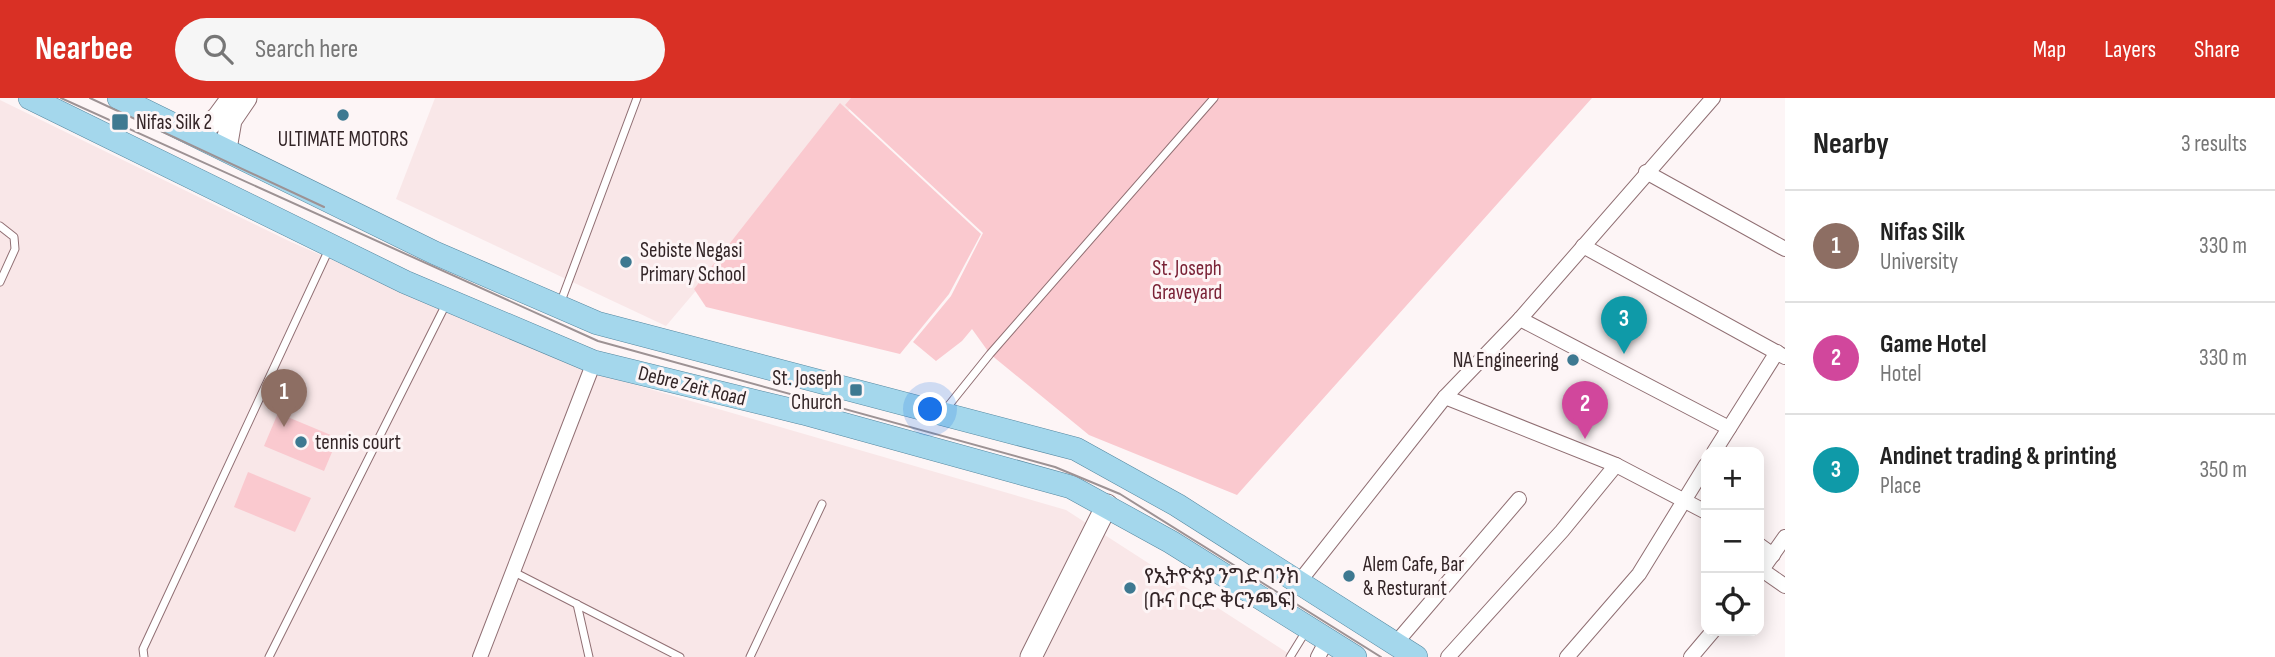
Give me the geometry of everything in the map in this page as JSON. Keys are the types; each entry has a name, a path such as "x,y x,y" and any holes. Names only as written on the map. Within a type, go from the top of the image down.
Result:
{"main road":[{"name":"Debre Zeit Road","path":"30,98 447,301 594,362 1038,475 1071,487 1107,505 1318,641 1355,657"},
{"name":"Debre Zeit Road","path":"119,98 435,253 558,308 645,337 1050,440 1076,449 1177,505 1416,657"},
{"path":"197,136 218,117 232,98"},
{"path":"226,149 231,120 246,98"},
{"path":"1031,657 1107,505"}],"street":[{"path":"1299,582 1445,397 1520,319 1713,98"},
{"path":"1646,172 1785,249"},
{"path":"1583,246 1781,354 1717,447"},
{"path":"1520,319 1729,428"},
{"path":"480,657 511,570 594,362"},
{"path":"1445,397 1616,465 1703,510"},
{"path":"1448,657 1562,531 1616,465"},
{"path":"1567,657 1639,574 1701,474"},
{"path":"1395,644 1519,499"},
{"path":"1764,567 1785,537"},
{"path":"1764,549 1773,555"},
{"path":"1762,573 1785,586"},
{"path":"1691,657 1709,636"}],"lane":[{"path":"558,308 637,98"},
{"path":"942,414 990,354 1214,98"},
{"path":"0,226 14,237 15,249 0,282"},
{"path":"144,657 149,637 330,246"},
{"path":"269,657 447,301"},
{"path":"750,657 822,503"},
{"path":"511,570 680,657"},
{"path":"577,604 589,657"},
{"path":"1290,657 1318,641"}],"shaded area":[{"name":"Sebiste Negasi Primary School","path":"435,98 859,98 666,326 396,199"},
{"path":"0,100 291,242 584,370 1066,510 1294,657 0,657"}],"green space":[{"name":"St. Joseph Graveyard","path":"851,98 1592,98 1237,495 1089,435 990,354 972,329 962,341 936,361 913,342 951,296 983,233 845,105"},
{"path":"840,103 981,234 949,294 900,354 706,307 694,289"},
{"name":"tennis court","path":"278,413 338,438 324,471 264,446"},
{"path":"248,472 311,498 295,532 234,507"}],"tram line":[{"path":"61,98 598,341 1055,467 1120,494 1381,657"},
{"path":"90,98 324,207"}],"place":[{"name":"ULTIMATE MOTORS","path":"343,115"},
{"name":"Nifas Silk 2","path":"120,122"},
{"name":"Sebiste Negasi Primary School","path":"626,262"},
{"name":"Andinet trading & printing","path":"1624,354"},
{"name":"NA Engineering","path":"1573,360"},
{"name":"St. Joseph Church","path":"856,390"},
{"name":"Nifas Silk","path":"284,427"},
{"name":"Game Hotel","path":"1585,439"},
{"name":"tennis court","path":"301,442"},
{"name":"Alem Cafe, Bar & Resturant","path":"1349,576"},
{"name":"የኢትዮጵያ ንግድ ባንክ (ቡና ቦርድ ቅርንጫፍ)","path":"1130,588"}]}
